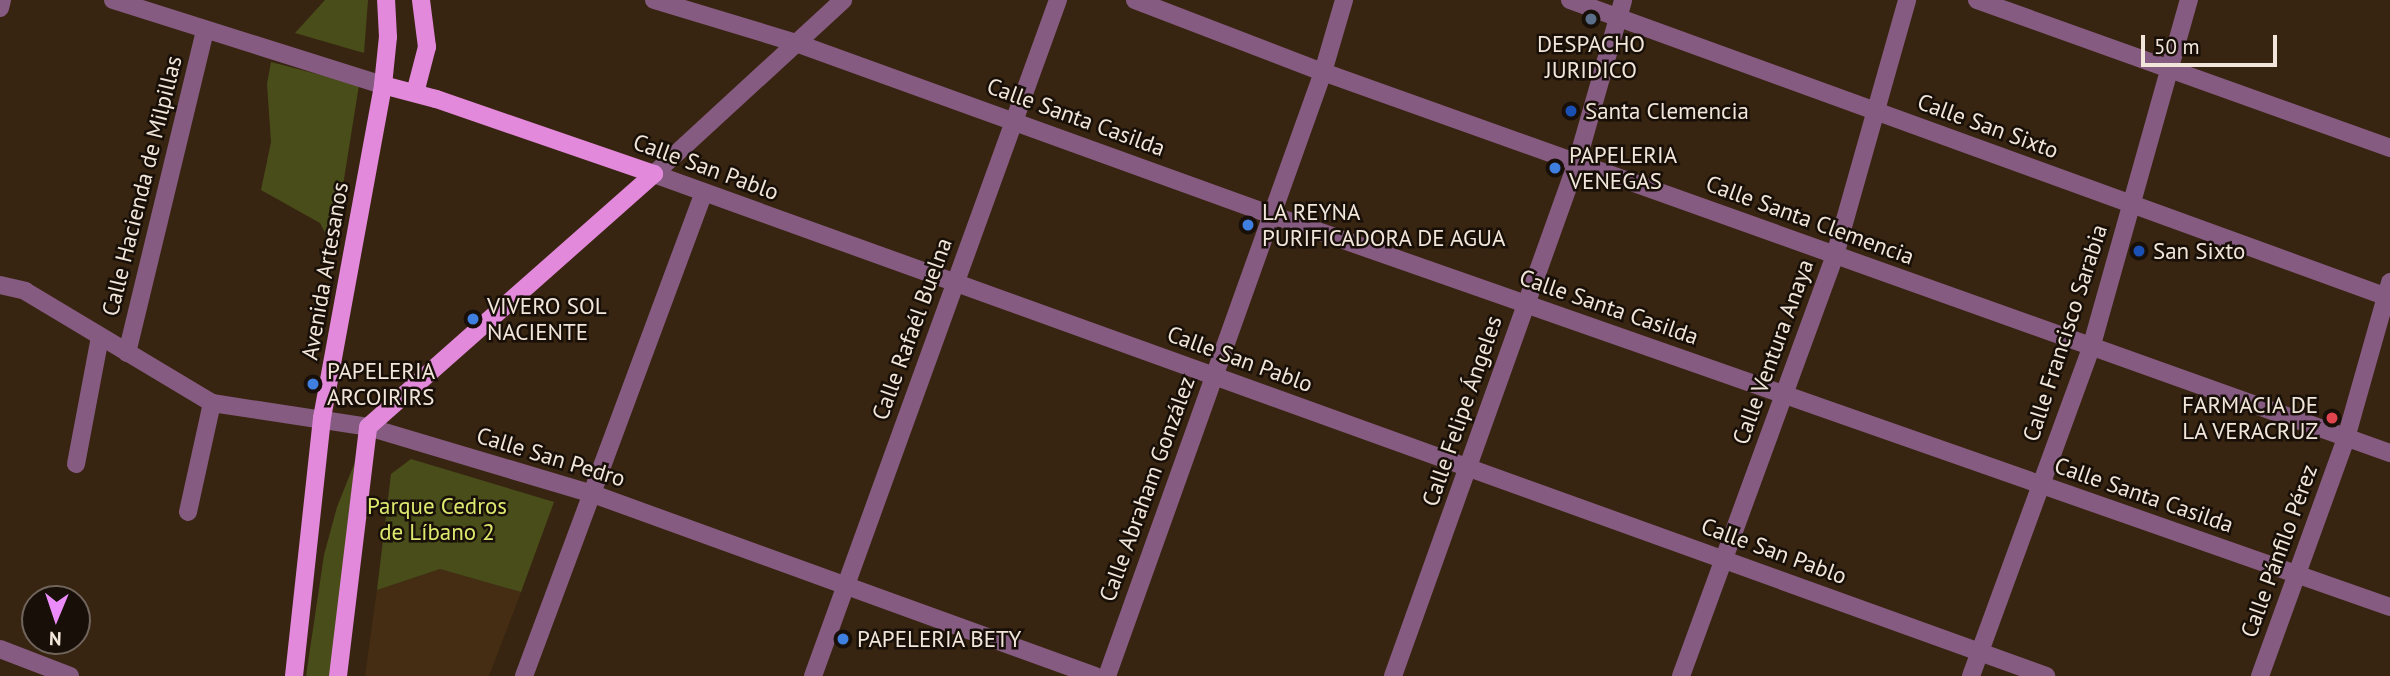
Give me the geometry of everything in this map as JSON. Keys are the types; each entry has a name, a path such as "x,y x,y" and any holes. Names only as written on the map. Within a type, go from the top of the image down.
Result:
{"main road":[{"name":"Avenida Artesanos","path":"295,676 323,418 383,85 388,37 386,0"},
{"path":"415,93 427,47 421,0"},
{"name":"Calle San Pablo","path":"383,85 415,93 654,174"},
{"path":"338,676 368,427 654,174"}],"street":[{"path":"0,8 2,0"},
{"path":"113,0 383,85"},
{"name":"Calle Santa Casilda","path":"654,0 796,43 1272,215 2390,607"},
{"path":"654,174 843,0"},
{"name":"Calle Rafaél Buelna","path":"814,676 1058,0"},
{"name":"Calle Santa Clemencia","path":"1136,0 1324,72 2390,453"},
{"name":"Calle Abraham González","path":"1107,676 1324,72 1343,0"},
{"name":"Calle San Sixto","path":"1570,0 1620,9 1876,111 2132,204 2389,292"},
{"name":"Calle Ventura Anaya","path":"1681,676 1835,255 1907,0"},
{"path":"1978,0 2390,148"},
{"name":"Calle Francisco Sarabia","path":"1971,676 2091,348 2189,0"},
{"name":"Calle Felipe Ángeles","path":"1392,676 1470,466 1577,162 1620,9"},
{"name":"Calle Hacienda de Milpillas","path":"127,353 205,30"},
{"name":"Calle San Pablo","path":"654,174 1470,466 2046,676"},
{"path":"524,676 704,192"},
{"name":"Calle San Pedro","path":"0,285 25,291 212,403 368,427 593,494 1095,676"},
{"name":"Calle Pánfilo Pérez","path":"2259,676 2346,438 2389,292"},
{"path":"76,464 100,337"},
{"path":"188,512 212,403"},
{"path":"0,649 71,676"}],"shaded area":[{"path":"440,569 521,592 489,676 365,676 377,590"}],"green space":[{"path":"325,0 368,0 364,53 295,33"},
{"path":"271,62 359,85 333,248 320,223 261,190 271,142 267,84"},
{"name":"Parque Cedros de Líbano 2","path":"411,459 554,502 521,592 440,569 377,590 391,474"},
{"path":"355,462 331,676 306,676 324,555 337,507"}],"place":[{"name":"DESPACHO JURIDICO","path":"1591,19"},
{"name":"Santa Clemencia","path":"1571,111"},
{"name":"PAPELERIA VENEGAS","path":"1555,168"},
{"name":"LA REYNA PURIFICADORA DE AGUA","path":"1248,225"},
{"name":"San Sixto","path":"2139,251"},
{"name":"VIVERO SOL NACIENTE","path":"473,319"},
{"name":"PAPELERIA ARCOIRIRS","path":"313,384"},
{"name":"FARMACIA DE LA VERACRUZ","path":"2332,418"},
{"name":"PAPELERIA BETY","path":"843,639"}]}
